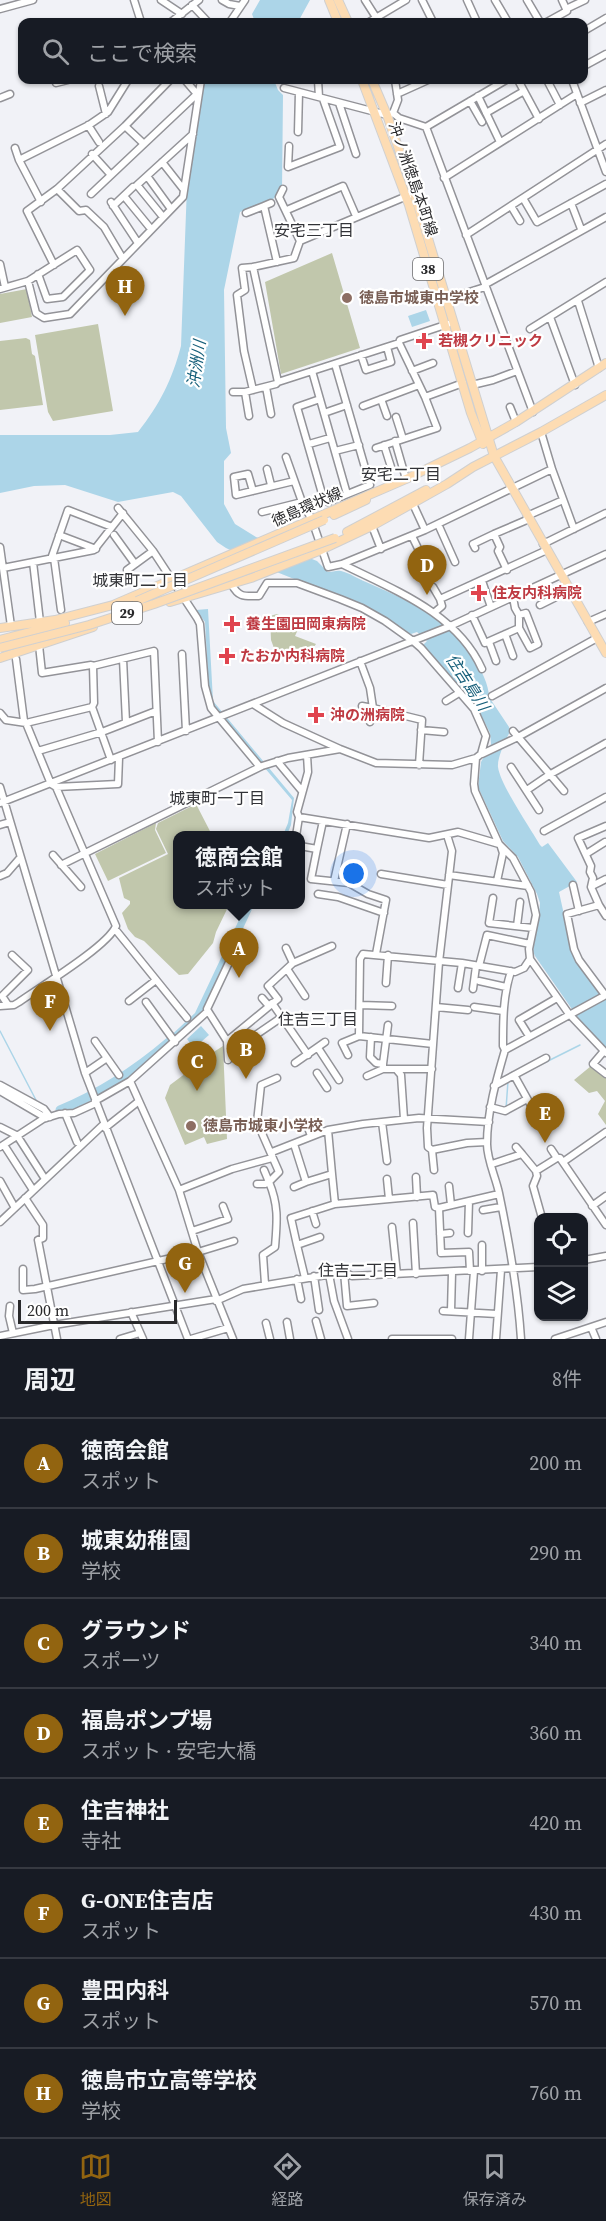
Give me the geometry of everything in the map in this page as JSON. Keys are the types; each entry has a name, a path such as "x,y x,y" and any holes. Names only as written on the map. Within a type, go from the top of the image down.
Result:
{"main road":[{"path":"329,0 336,18"},
{"path":"338,0 346,18"},
{"name":"沖ノ洲徳島本町線","path":"364,84 410,194 447,299 463,383 485,440 606,653"},
{"name":"沖ノ洲徳島本町線","path":"374,84 390,114 410,194 472,385 485,440"},
{"name":"徳島環状線","path":"0,628 64,618 113,605 174,580 406,479 485,440 603,366"},
{"name":"29","path":"0,648 154,604 335,538 541,432 606,395"},
{"name":"29","path":"0,658 182,598 232,585 310,555 413,504 473,467"},
{"name":"29","path":"2,640 137,601 324,520 406,479"},
{"path":"0,653 50,635"}],"street":[{"path":"0,9 33,0"},
{"path":"134,0 140,18"},
{"path":"161,0 182,14"},
{"path":"176,18 199,0"},
{"path":"222,0 240,6"},
{"path":"232,18 245,0"},
{"path":"364,0 377,18"},
{"path":"381,18 406,0"},
{"path":"422,0 431,18"},
{"path":"467,0 475,18"},
{"path":"495,0 506,18"},
{"path":"527,0 538,18"},
{"path":"562,0 566,9"},
{"path":"554,18 567,11 566,9 585,0"},
{"path":"192,5 204,18"},
{"path":"588,29 606,18"},
{"path":"588,64 606,54"},
{"path":"18,160 106,114 126,84"},
{"path":"54,265 27,211 57,189 166,84"},
{"path":"188,84 197,94"},
{"path":"28,281 36,313 44,318 70,314 183,197 200,84"},
{"path":"289,146 288,167 340,147 321,98 319,84"},
{"path":"390,114 398,100 396,84"},
{"path":"397,94 418,84"},
{"path":"284,88 390,114 426,127 499,84"},
{"path":"520,84 538,119"},
{"path":"550,84 560,105"},
{"path":"574,84 606,172"},
{"path":"99,86 106,114"},
{"path":"580,103 604,88"},
{"path":"486,113 524,91"},
{"path":"298,132 299,92"},
{"path":"444,178 577,93"},
{"path":"0,98 10,94"},
{"path":"91,194 197,94"},
{"path":"478,96 500,142"},
{"path":"470,101 482,122"},
{"path":"339,103 356,154"},
{"path":"88,125 99,141"},
{"path":"125,126 144,144"},
{"path":"426,127 533,412"},
{"path":"163,217 137,185 193,134"},
{"path":"466,235 606,144"},
{"path":"15,148 18,160 41,202"},
{"path":"92,154 111,175"},
{"path":"162,162 184,190"},
{"path":"147,176 171,209"},
{"path":"523,198 537,222 606,184"},
{"path":"287,210 343,186 356,216"},
{"path":"134,187 112,204 138,243"},
{"path":"57,189 80,211 86,210 104,227 123,259"},
{"path":"253,390 237,296 244,290 242,268 294,258 300,241 279,197 283,189"},
{"path":"300,241 410,194"},
{"path":"124,196 152,229"},
{"path":"571,203 581,229"},
{"path":"246,213 268,204 277,262"},
{"path":"511,206 520,221"},
{"path":"447,299 486,285 606,216"},
{"path":"0,264 3,288 28,281 38,274 77,250 90,270 63,297 47,299 38,274"},
{"path":"254,267 278,382"},
{"path":"530,329 606,282"},
{"path":"578,301 603,366"},
{"path":"550,317 562,344 574,385"},
{"path":"233,392 266,387 399,343 400,340 450,323"},
{"path":"376,448 437,428 399,343"},
{"path":"361,355 366,370 391,362 387,346"},
{"path":"412,371 433,363"},
{"path":"320,399 297,407 323,497 328,502 370,485 336,364"},
{"path":"312,371 347,494"},
{"path":"472,385 517,371"},
{"path":"425,397 463,383"},
{"path":"363,406 419,385"},
{"path":"266,387 271,414"},
{"path":"244,392 249,416"},
{"path":"381,399 387,416"},
{"path":"324,413 347,405"},
{"path":"510,407 516,422"},
{"path":"396,417 403,439"},
{"path":"541,432 574,529"},
{"path":"309,444 330,438"},
{"path":"395,441 406,479"},
{"path":"335,451 359,445"},
{"path":"384,445 391,467"},
{"path":"286,457 294,482 312,520 328,567 342,564 412,536 552,469"},
{"path":"267,469 271,485"},
{"path":"253,490 294,482"},
{"path":"262,512 304,504 323,497"},
{"path":"475,548 473,544 563,500"},
{"path":"413,504 425,530"},
{"path":"61,609 52,559 69,510 112,527"},
{"path":"3,568 96,549 120,511 174,580 182,598 200,624 208,702 263,765"},
{"path":"440,599 507,570 574,529 606,513"},
{"path":"438,524 455,562"},
{"path":"372,526 381,549"},
{"path":"494,534 500,547 498,551 507,570"},
{"path":"59,535 96,549"},
{"path":"114,535 135,564"},
{"path":"412,536 426,565"},
{"path":"0,547 11,626"},
{"path":"128,570 153,551"},
{"path":"2,802 53,785 220,716 449,626 606,554"},
{"path":"33,562 40,622"},
{"path":"342,564 435,612 474,651 482,669"},
{"path":"482,581 491,607"},
{"path":"232,585 237,594 243,597 259,596 267,583 297,583 362,608 416,639 421,648 474,709 485,731 486,742 474,784 502,853 497,881"},
{"path":"433,587 442,606 435,612"},
{"path":"540,605 570,590"},
{"path":"513,597 519,615 519,627 530,648 538,644 526,613 519,615"},
{"path":"472,615 485,643 502,638 519,627"},
{"path":"588,622 604,616 606,625"},
{"path":"505,634 513,656"},
{"path":"492,696 597,638"},
{"path":"489,642 496,661"},
{"path":"39,645 42,673 91,664 93,666 154,651 158,742"},
{"path":"182,654 186,731"},
{"path":"0,1006 19,1002 96,949 109,938 115,929 116,922 25,722 16,659"},
{"path":"123,659 126,722"},
{"path":"360,661 370,688 373,708 370,722"},
{"path":"93,666 94,703 92,707 111,760"},
{"path":"253,704 282,723 376,763 452,765 481,755 518,737 606,688"},
{"path":"446,701 459,693"},
{"path":"362,706 422,720 419,765"},
{"path":"0,714 10,722 25,722 92,707"},
{"path":"38,751 102,732 156,711"},
{"path":"422,730 444,732"},
{"path":"513,731 564,792"},
{"path":"527,790 606,743"},
{"path":"62,865 263,765 339,749"},
{"path":"297,831 299,817 297,812 308,772 307,755"},
{"path":"53,785 118,784 119,758"},
{"path":"277,761 302,792"},
{"path":"511,767 539,810"},
{"path":"0,787 2,802 85,1073 175,1306 189,1339 228,1328"},
{"path":"544,831 606,797"},
{"path":"299,817 347,824 385,834 429,838 458,832 500,845 513,858 535,903 536,915 530,944 530,959 524,968 512,971 462,963 363,954 360,959 359,1036"},
{"path":"323,821 312,879 349,883 368,894 386,900 376,954"},
{"path":"0,825 10,822"},
{"path":"334,881 347,824"},
{"path":"606,826 578,838 586,854 593,878 591,887 606,916"},
{"path":"434,1170 432,1150 428,1147 427,1128 439,962 452,851 447,835"},
{"path":"586,854 605,842"},
{"path":"305,847 317,849"},
{"path":"53,855 81,887"},
{"path":"0,876 7,873 20,858"},
{"path":"381,874 448,885"},
{"path":"449,875 528,886"},
{"path":"592,886 606,879"},
{"path":"573,885 579,911"},
{"path":"318,894 338,897 384,913"},
{"path":"493,898 489,923 533,928"},
{"path":"517,926 520,902"},
{"path":"505,1050 605,995 579,960 574,949 567,914 599,905"},
{"path":"115,929 187,1018"},
{"path":"473,989 487,935 530,944"},
{"path":"227,1041 278,999 268,986 293,963 332,946"},
{"path":"286,948 293,963"},
{"path":"8,1005 2,996 28,970 12,955"},
{"path":"386,983 388,955"},
{"path":"228,1060 227,1041 207,1009 232,956"},
{"path":"530,959 557,998 605,1052 593,1064 606,1074"},
{"path":"458,988 462,963"},
{"path":"287,969 305,996"},
{"path":"512,971 506,987 503,1011 505,1050 494,1086 487,1142 519,1298 521,1339"},
{"path":"129,1001 156,980"},
{"path":"479,981 506,987"},
{"path":"262,998 282,1017 308,1055"},
{"path":"529,1036 519,1020 557,998"},
{"path":"146,1002 173,1039"},
{"path":"360,1005 392,1006"},
{"path":"436,1007 503,1011"},
{"path":"33,1190 2,1146 48,1117 74,1113 94,1099 130,1081 173,1039 208,1011"},
{"path":"247,1041 282,1017"},
{"path":"383,1067 388,1025"},
{"path":"348,1055 342,1043 359,1036 434,1044"},
{"path":"371,1037 370,1057 373,1062 383,1067 396,1069 432,1069"},
{"path":"95,1041 119,1074"},
{"path":"295,1063 325,1042"},
{"path":"318,1048 339,1080"},
{"path":"85,1073 107,1058"},
{"path":"494,1086 546,1058"},
{"path":"367,1076 383,1067"},
{"path":"327,1088 318,1076 333,1069"},
{"path":"396,1069 401,1075 404,1119"},
{"path":"515,1076 543,1127"},
{"path":"257,1184 265,1184 279,1172 257,1122 258,1092 261,1085 277,1078"},
{"path":"130,1081 179,1190 198,1252 233,1339"},
{"path":"0,1085 44,1109 48,1117"},
{"path":"0,1091 48,1117"},
{"path":"490,1107 505,1111 527,1099"},
{"path":"0,1222 104,1126 139,1101"},
{"path":"65,1113 77,1142"},
{"path":"272,1152 328,1130 382,1122 429,1119 489,1122"},
{"path":"306,1122 310,1136"},
{"path":"382,1122 387,1161"},
{"path":"0,1127 18,1136 45,1179"},
{"path":"328,1130 334,1204"},
{"path":"536,1171 560,1160 606,1132"},
{"path":"432,1150 467,1143 487,1142"},
{"path":"294,1144 306,1182"},
{"path":"516,1147 536,1171 537,1176 533,1186 541,1213"},
{"path":"551,1149 606,1225"},
{"path":"179,1190 232,1169 272,1158 272,1152"},
{"path":"492,1164 522,1154"},
{"path":"264,1170 277,1207 275,1247 263,1255 265,1284"},
{"path":"294,1187 332,1174"},
{"path":"416,1177 417,1197"},
{"path":"387,1179 390,1199"},
{"path":"0,1181 15,1208"},
{"path":"449,1186 451,1205"},
{"path":"305,1278 291,1218 334,1204 433,1195 435,1208 439,1208 499,1194"},
{"path":"592,1206 606,1196"},
{"path":"25,1198 43,1225 43,1238 38,1240 57,1339"},
{"path":"468,1233 469,1201"},
{"path":"192,1231 228,1219 223,1206"},
{"path":"483,1210 501,1207"},
{"path":"439,1208 441,1253 469,1252 472,1271 469,1339"},
{"path":"312,1211 316,1224"},
{"path":"413,1223 416,1274"},
{"path":"392,1227 397,1275"},
{"path":"440,1234 450,1233"},
{"path":"297,1245 320,1237"},
{"path":"22,1269 23,1290 198,1252 234,1241"},
{"path":"482,1245 482,1271"},
{"path":"588,1259 606,1256"},
{"path":"0,1336 16,1335 54,1325 131,1312 216,1300 234,1292 265,1284 344,1272 352,1276 397,1275 534,1267"},
{"path":"496,1339 501,1270"},
{"path":"344,1272 347,1306 374,1302"},
{"path":"451,1311 452,1273"},
{"path":"329,1274 334,1301 348,1339"},
{"path":"314,1276 319,1310"},
{"path":"297,1279 301,1299"},
{"path":"10,1306 9,1316 16,1335"},
{"path":"443,1311 497,1314"},
{"path":"120,1339 141,1336 131,1312"},
{"path":"316,1321 321,1339"},
{"path":"286,1322 290,1339"},
{"path":"555,1339 606,1322"},
{"path":"266,1323 270,1339"},
{"path":"591,1327 596,1339"},
{"path":"392,1339 452,1339"}],"green space":[{"path":"332,253 360,348 281,374 265,282"},
{"path":"27,289 32,317 0,323 0,294"},
{"path":"98,324 113,411 53,421 48,412 35,335"},
{"path":"26,338 30,340 32,354 35,356 43,405 0,410 0,341"},
{"path":"277,614 300,625 295,636 316,644 311,651 277,656 271,640 270,616"},
{"path":"196,804 210,831 173,831 173,909 227,909 213,943 188,974 179,975 144,941 135,937 128,929 122,913 130,901 124,898 119,878 168,854 156,829 158,823"},
{"path":"156,823 155,830 166,853 108,881 95,854"},
{"path":"223,1046 227,1139 207,1144 204,1137 185,1145 165,1098 170,1085 198,1064 201,1066 211,1057 209,1055"},
{"path":"591,1066 606,1078 606,1125 598,1114 605,1101 597,1091 589,1093 574,1080"}],"water":[{"path":"260,0 310,0 300,18 254,18 252,14"},
{"path":"203,84 276,84 283,95 282,190 273,199 240,212 224,290 226,428 231,453 224,461 224,504 235,524 256,537 317,561 328,572 348,573 423,610 448,627 472,655 484,677 489,697 509,727 510,732 498,763 504,784 540,845 542,847 548,843 577,882 559,892 572,951 577,962 606,1000 606,1050 576,1015 535,956 533,951 540,903 537,894 518,857 503,841 478,787 481,762 491,744 490,733 479,711 422,646 427,641 417,632 411,634 362,606 269,569 226,548 217,542 181,496 173,492 118,502 65,485 34,486 0,493 0,435 110,435 138,432 153,412 174,370 181,346 187,186"},
{"path":"426,310 430,321 412,327 408,316"},
{"path":"208,609 213,701 294,798 289,831 285,831 292,800 213,707 209,694 205,622 196,610"},
{"path":"244,909 252,909 203,1013 167,1046 164,1042 195,1013"},
{"path":"201,1026 209,1035 194,1048 187,1039"}],"pier":[{"path":"278,543 299,551 263,569 241,559"}],"waterway":[{"path":"0,1031 37,1102"},
{"path":"60,1110 117,1080 169,1042"},
{"path":"536,1067 580,1045"},
{"path":"506,1109 508,1081"}],"place":[{"name":"徳島市城東中学校","path":"347,298"},
{"name":"徳島市立高等学校","path":"125,316"},
{"name":"若槻クリニック","path":"424,341"},
{"name":"住友内科病院","path":"479,593"},
{"name":"福島ポンプ場","path":"427,595"},
{"name":"養生園田岡東病院","path":"232,624"},
{"name":"たおか内科病院","path":"227,656"},
{"name":"沖の洲病院","path":"316,715"},
{"name":"徳商会館","path":"239,978"},
{"name":"G-ONE住吉店","path":"50,1031"},
{"name":"城東幼稚園","path":"246,1079"},
{"name":"グラウンド","path":"197,1091"},
{"name":"徳島市城東小学校","path":"191,1126"},
{"name":"住吉神社","path":"545,1143"},
{"name":"豊田内科","path":"185,1293"}],"district":[{"name":"安宅三丁目","path":"314,230"},
{"name":"安宅二丁目","path":"401,474"},
{"name":"城東町二丁目","path":"140,580"},
{"name":"城東町一丁目","path":"217,798"},
{"name":"住吉三丁目","path":"318,1019"},
{"name":"住吉二丁目","path":"358,1270"}],"water label":[{"name":"沖洲川","path":"196,364"},
{"name":"住吉島川","path":"468,682"}]}
